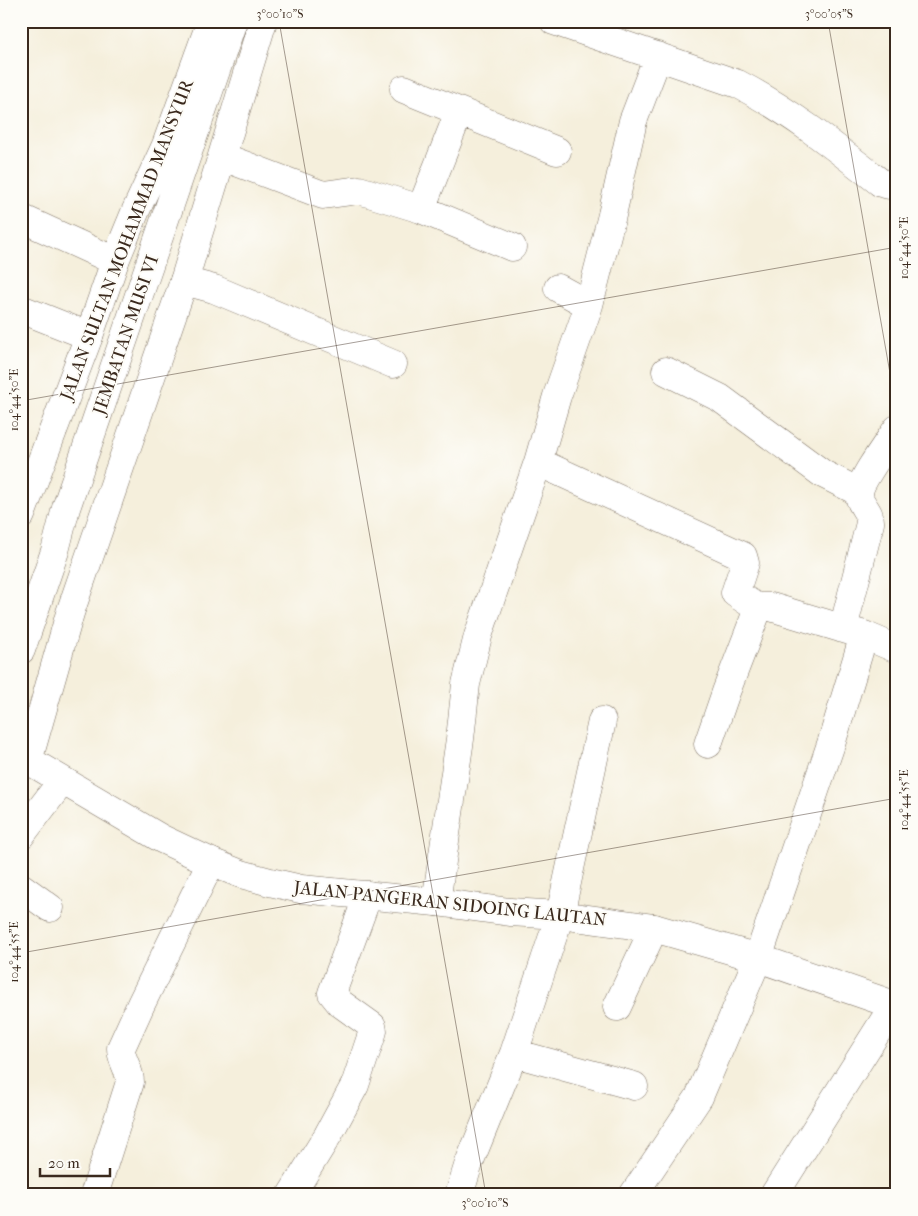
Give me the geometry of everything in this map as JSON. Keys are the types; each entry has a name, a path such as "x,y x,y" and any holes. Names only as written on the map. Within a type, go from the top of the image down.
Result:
{"street":[{"name":"JALAN SULTAN MOHAMMAD MANSYUR","path":"21,515 89,336 115,261 166,145 211,21"},
{"name":"JEMBATAN MUSI VI","path":"21,650 70,499 233,21"},
{"path":"24,758 70,613 184,281 263,21"},
{"path":"554,21 738,84 796,117 881,183 889,185 897,183"},
{"path":"436,902 460,739 466,684 478,636 538,462 589,305 633,121 658,56"},
{"path":"404,89 557,151"},
{"path":"421,209 459,112"},
{"path":"223,157 324,195 359,190 421,209 512,247"},
{"path":"21,218 115,261"},
{"path":"184,281 214,289 393,364"},
{"path":"558,288 589,305"},
{"path":"21,309 89,336"},
{"path":"666,371 720,398 823,474 858,492"},
{"path":"633,1195 699,1097 758,958 832,741 854,632 870,523 869,513 859,499 858,492 897,429"},
{"path":"538,462 743,556 745,563 735,593 759,609"},
{"path":"708,744 726,692 759,609 766,606 771,607 854,632 897,650"},
{"path":"458,1195 469,1163 514,1053 560,915 602,721"},
{"name":"JALAN PANGERAN SIDOING LAUTAN","path":"24,758 162,839 241,874 301,889 436,902 510,912 560,915 654,928 758,958 895,1006"},
{"path":"21,835 62,782"},
{"path":"94,1195 130,1082 128,1070 121,1055 121,1048 211,862"},
{"path":"21,887 50,908"},
{"path":"291,1195 328,1135 355,1085 373,1031 372,1026 340,1003 332,993 368,895"},
{"path":"617,1007 654,928"},
{"path":"774,1195 895,1006"},
{"path":"514,1053 634,1086"}]}
